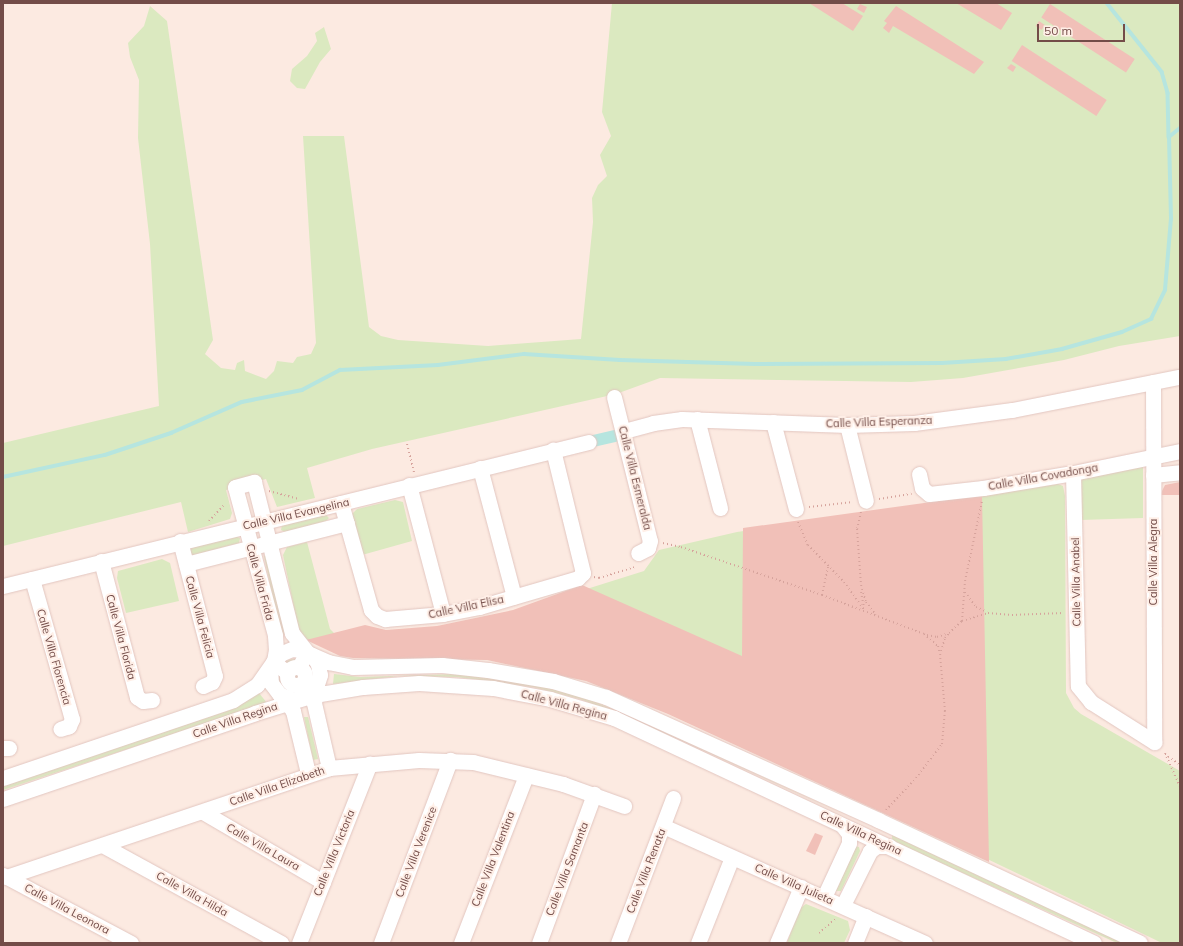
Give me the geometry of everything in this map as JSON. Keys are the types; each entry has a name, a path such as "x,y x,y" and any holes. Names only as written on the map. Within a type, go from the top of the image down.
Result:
{"street":[{"name":"Calle Villa Esperanza","path":"624,431 653,423 697,419 847,424 914,423 969,417 1179,377"},
{"name":"Calle Villa Alegra","path":"1152,737 1153,382"},
{"name":"Calle Villa Esmeralda","path":"614,396 624,431 643,548"},
{"path":"697,419 719,508"},
{"path":"773,422 796,509"},
{"path":"847,424 866,501"},
{"name":"Calle Villa Evangelina","path":"186,564 341,503 588,442"},
{"path":"553,450 580,576"},
{"name":"Calle Villa Covadonga","path":"919,474 922,488 929,494 983,488 1074,473 1180,451"},
{"path":"480,468 514,597"},
{"path":"1153,475 1180,472"},
{"name":"Calle Villa Anabel","path":"1074,473 1077,680 1080,691 1091,702 1152,737"},
{"path":"413,485 443,614"},
{"name":"Calle Villa Elisa","path":"341,503 373,613 385,619 443,614 514,597 580,576"},
{"name":"Calle Villa Evangelina","path":"3,586 180,541 258,536 347,523"},
{"name":"Calle Villa Frida","path":"258,536 292,633 308,773"},
{"name":"Calle Villa Frida","path":"258,536 275,635 276,650 296,676 314,707 329,768"},
{"name":"Calle Villa Felicia","path":"180,541 215,676 212,682 203,686"},
{"name":"Calle Villa Florida","path":"101,561 137,697 143,701 152,700"},
{"name":"Calle Villa Florencia","path":"32,579 72,719 69,726 60,730"},
{"name":"Calle Villa Regina","path":"3,799 328,662 353,667 442,665 488,670 552,681 606,697 847,806 866,835"},
{"name":"Calle Villa Regina","path":"3,778 233,700 257,685 296,676 363,687 425,683 493,688 544,697 614,718 866,835 902,831 1140,943"},
{"name":"Calle Villa Elizabeth","path":"5,876 104,846 203,812 308,773 329,768 370,763 450,760 473,762 594,794 624,806"},
{"name":"Calle Villa Verenice","path":"381,943 450,760"},
{"name":"Calle Villa Victoria","path":"299,943 370,763"},
{"name":"Calle Villa Valentina","path":"461,943 526,775"},
{"name":"Calle Villa Samanta","path":"539,943 594,794"},
{"name":"Calle Villa Renata","path":"618,943 673,798"},
{"path":"839,823 848,818 849,812 847,806"},
{"name":"Calle Villa Laura","path":"203,812 323,882"},
{"name":"Calle Villa Julieta","path":"663,826 925,943"},
{"path":"866,835 877,846 889,846 886,839 888,833 902,831"},
{"path":"824,897 866,835"},
{"path":"855,943 854,910 866,835"},
{"name":"Calle Villa Hilda","path":"104,846 281,943"},
{"name":"Calle Villa Regina","path":"889,846 1094,943"},
{"path":"698,943 732,857"},
{"name":"Calle Villa Leonora","path":"5,876 131,943"},
{"path":"777,943 801,887"}],"path":[{"path":"406,444 413,485"},
{"path":"962,621 964,591 983,488"},
{"path":"865,611 862,599 857,529 866,501"},
{"path":"796,509 803,538 854,594 865,611"},
{"path":"580,576 599,578 639,566 643,548 681,547 822,595 924,634 937,637 949,633"},
{"path":"822,595 828,566"},
{"path":"861,586 866,602"},
{"path":"964,591 976,607 988,612 1046,614 1077,611"},
{"path":"854,594 866,602 877,616"},
{"path":"940,658 944,638 949,633 962,621 988,612"},
{"path":"866,835 916,778 942,744 945,711 940,658 938,646 924,634"},
{"path":"1152,737 1165,753 1180,765"},
{"path":"1165,753 1180,786"},
{"path":"819,933 832,920 854,910"}],"green space":[{"path":"612,3 1179,3 1180,336 1119,346 1064,360 963,378 911,382 660,378 616,394 372,449 307,468 315,498 277,507 266,479 226,490 232,513 230,519 188,532 181,502 3,546 3,443 159,406 150,244 138,138 139,80 130,57 128,43 144,26 150,6 167,21 213,340 205,354 221,368 235,370 237,363 244,360 245,371 266,379 274,371 277,361 293,363 297,357 311,354 316,343 303,136 344,136 369,327 381,336 398,340 488,346 581,339 593,222 592,198 598,185 607,176 600,155 611,136 602,112"},
{"path":"324,27 331,49 320,62 305,89 297,88 290,81 292,69 307,56 317,41 315,33"},
{"path":"1143,466 1143,518 1081,520 1080,480 1082,475"},
{"path":"1058,484 1063,486 1065,496 1066,693 1074,708 1081,714 1180,771 1180,943 1162,943 983,857 600,682 490,657 353,655 305,639 299,632 283,555 287,547 307,542 330,629 334,633 368,630 411,631 504,615 644,571 659,550 737,532"},
{"path":"395,500 403,502 412,541 362,555 352,514 357,509"},
{"path":"325,514 329,518 326,521 285,532 281,530 282,525"},
{"path":"235,536 240,538 239,543 190,556 188,549"},
{"path":"267,555 285,634 281,635 264,556"},
{"path":"162,559 170,563 179,601 126,613 117,578 118,571"},
{"path":"292,659 298,659 302,660 309,666 312,676 311,683 305,690 298,693 292,693 288,692 281,686 278,679 278,673 279,669 285,662"},
{"path":"334,674 360,677 456,674 529,683 588,699 623,713 843,814 676,738 580,699 533,687 457,677 398,676 333,684"},
{"path":"259,693 267,703 3,790 3,785 227,711"},
{"path":"304,717 308,717 318,759 313,760"},
{"path":"892,834 1128,943 1117,943 892,841"},
{"path":"855,846 859,847 860,851 841,891 836,891"},
{"path":"806,904 848,921 850,930 844,943 787,943 799,909"}],"building":[{"path":"809,3 842,3 863,16 853,31"},
{"path":"956,3 996,3 1012,13 1001,30"},
{"path":"860,4 867,7 864,13 857,9"},
{"path":"1050,4 1135,59 1126,72 1041,17"},
{"path":"896,6 984,62 974,74 893,26 889,33 883,28 887,23 884,21"},
{"path":"1039,21 1045,25 1041,30 1036,26"},
{"path":"1022,45 1107,100 1096,116 1012,61"},
{"path":"1011,64 1016,67 1013,72 1007,68"},
{"path":"1180,482 1180,495 1160,495 1165,485"},
{"path":"982,495 989,862 668,714 586,681 487,660 353,658 340,656 306,640 365,625 386,630 437,626 513,610 582,585 742,656 743,528"},
{"path":"815,833 823,836 815,855 806,851"}],"waterway":[{"path":"1107,3 1162,72 1168,93 1169,137"},
{"path":"3,477 105,455 171,433 242,402 302,390 340,370 438,365 524,354 620,360 755,364 942,363 1006,359 1062,349 1122,332 1151,319 1165,290 1171,219 1169,137 1180,128"},
{"path":"589,442 625,434"}]}
